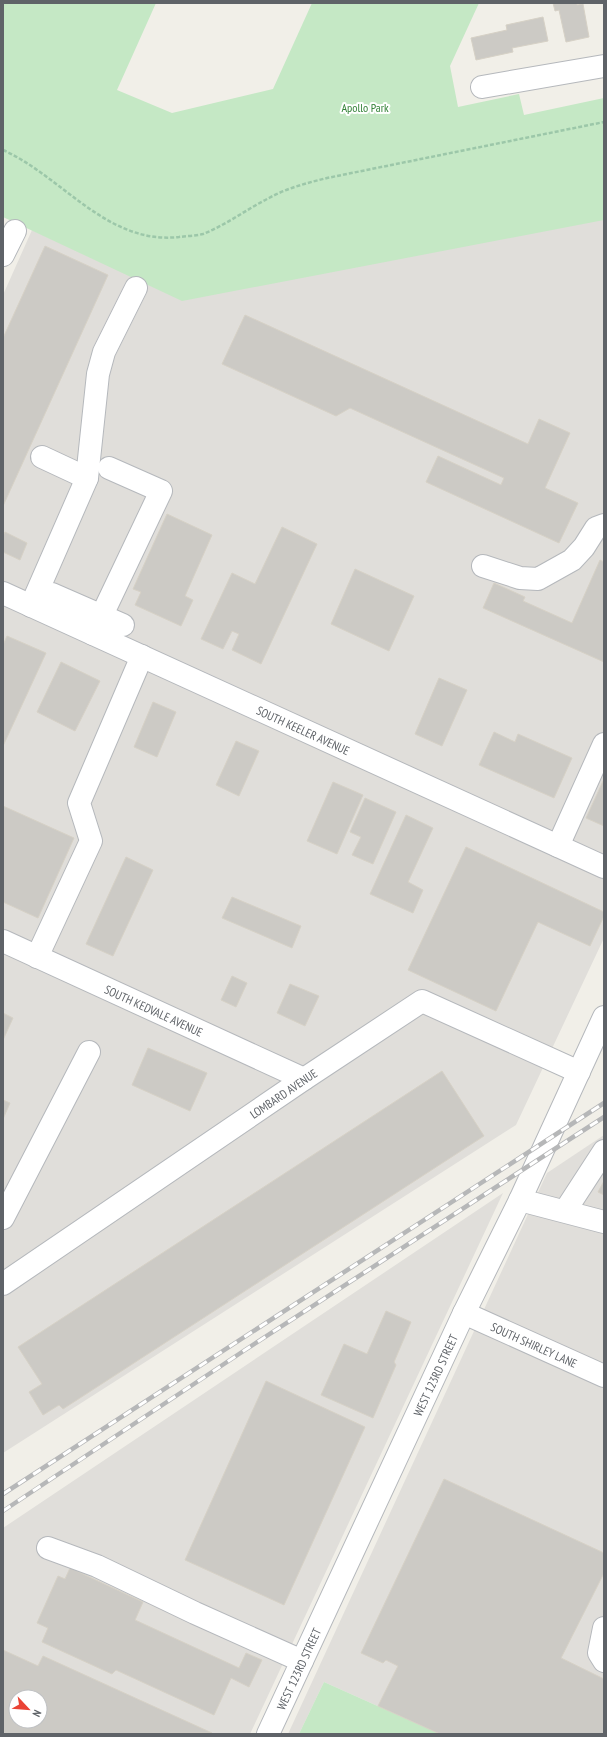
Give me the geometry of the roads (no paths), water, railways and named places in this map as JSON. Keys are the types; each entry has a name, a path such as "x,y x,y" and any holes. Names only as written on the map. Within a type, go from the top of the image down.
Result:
{"street":[{"path":"482,87 604,66"},
{"path":"3,255 15,231"},
{"path":"31,606 87,478 98,374 104,352 136,288"},
{"path":"42,457 87,478"},
{"path":"97,625 161,491 109,468"},
{"path":"482,566 520,578 538,579 572,560 596,528 604,525"},
{"name":"SOUTH KEELER AVENUE","path":"3,593 31,606 97,625 142,656 604,867"},
{"path":"52,594 97,625 123,625"},
{"path":"37,957 91,841 79,803 142,656"},
{"path":"558,846 604,744"},
{"name":"SOUTH KEDVALE AVENUE","path":"3,941 304,1079"},
{"name":"LOMBARD AVENUE","path":"3,1284 304,1079 422,1001 579,1072"},
{"name":"WEST 123RD STREET","path":"268,1734 464,1313 520,1200 604,1017"},
{"path":"3,1218 89,1052"},
{"path":"566,1211 604,1150"},
{"path":"520,1200 604,1222"},
{"name":"SOUTH SHIRLEY LANE","path":"464,1313 604,1376"},
{"path":"48,1548 97,1566 195,1613 302,1661"},
{"path":"604,1628 599,1653 604,1661"}],"railway":[{"path":"3,1494 604,1103"},
{"path":"3,1511 245,1350 604,1117"}],"park label":[{"name":"Apollo Park","path":"365,107"}]}
